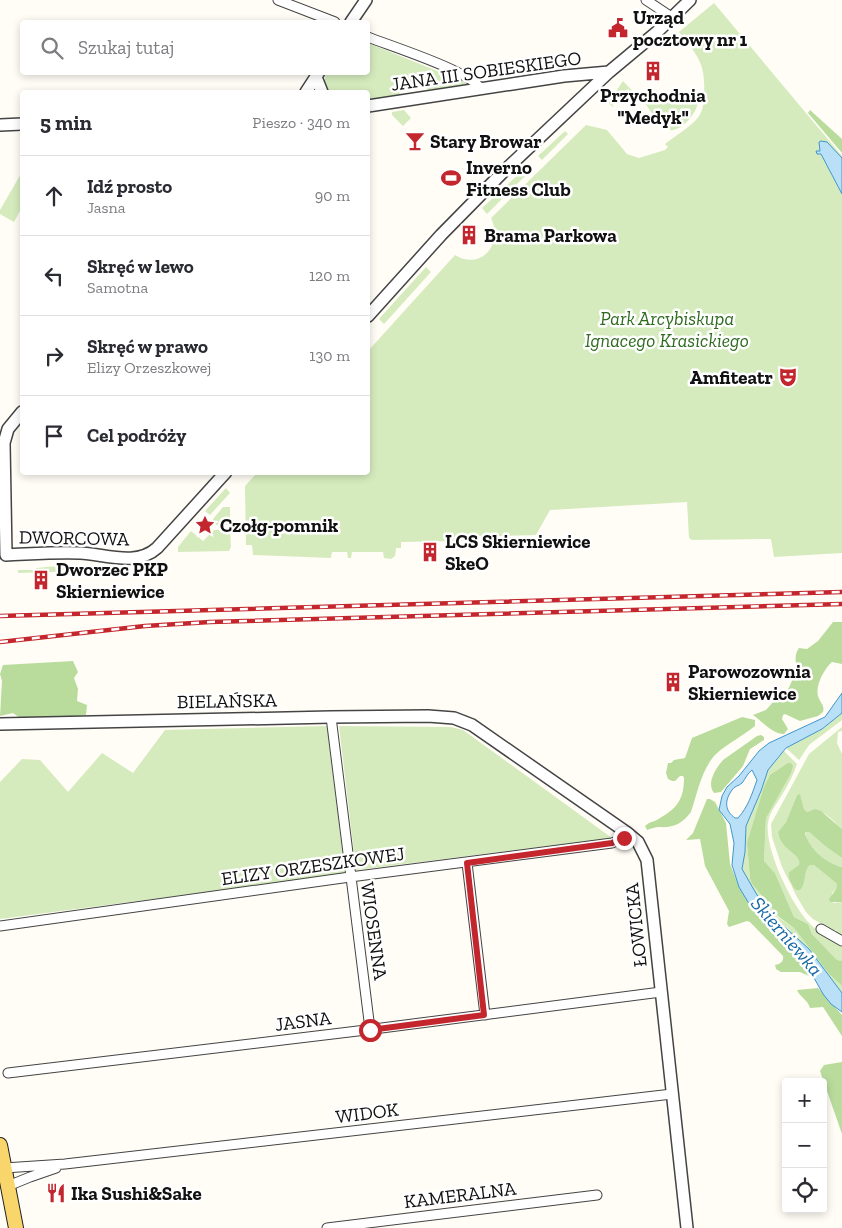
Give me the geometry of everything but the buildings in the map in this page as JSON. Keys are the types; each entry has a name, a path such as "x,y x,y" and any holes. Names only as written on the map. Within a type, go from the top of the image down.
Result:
{"main road":[{"path":"0,1146 16,1228"}],"street":[{"path":"278,0 330,20"},
{"path":"352,20 366,0"},
{"path":"646,0 673,18"},
{"path":"370,314 458,216 502,172 609,72 692,1"},
{"path":"370,38 461,74 478,84 481,89"},
{"name":"JANA III SOBIESKIEGO","path":"370,106 574,74 609,72"},
{"path":"307,90 317,75"},
{"path":"317,75 321,90"},
{"path":"0,125 20,124"},
{"path":"3,555 4,427 20,414"},
{"name":"DWORCOWA","path":"3,555 81,553 106,557 132,558 148,555 157,548 223,475"},
{"name":"BIELAŃSKA","path":"0,724 331,717 428,716 454,718"},
{"name":"WIOSENNA","path":"331,717 370,1030"},
{"name":"ŁOWICKA","path":"454,718 472,726 626,832 638,842 647,860 687,1228"},
{"name":"ELIZY ORZESZKOWEJ","path":"0,926 350,877 612,843 624,838 626,832"},
{"path":"467,863 484,1015"},
{"path":"821,929 842,941"},
{"name":"JASNA","path":"8,1073 370,1030 661,992"},
{"name":"WIDOK","path":"4,1168 66,1164 672,1094"},
{"name":"WIDOK","path":"8,1186 30,1176 66,1164"},
{"name":"KAMERALNA","path":"327,1228 597,1195"}],"green space":[{"name":"Park Arcybiskupa Ignacego Krasickiego","path":"714,3 842,156 842,553 774,557 771,539 692,540 689,538 687,502 550,510 536,535 465,537 462,541 401,542 401,548 396,548 395,556 391,559 384,558 383,552 352,552 351,558 348,558 347,552 332,552 331,558 253,555 252,545 246,545 245,486 255,475 370,475 370,349 455,255 473,260 488,252 495,237 491,218 586,125 607,130 627,154 639,158 665,150 668,147 665,144 696,120 703,105 704,83 702,67 679,32"},
{"path":"370,44 467,83 463,86 428,90 425,86 398,90 401,95 370,100 370,90 326,90 324,83 326,75 370,75"},
{"path":"623,81 639,98 649,92 659,99 664,96 667,102 694,91 698,103 696,109 681,127 670,130 658,121 641,98 639,99 631,94 628,89 614,99 613,107 608,103"},
{"path":"404,110 411,118 403,126 392,115 392,112"},
{"path":"810,110 842,139 842,153 808,113"},
{"path":"565,131 568,134 542,160 538,156"},
{"path":"521,172 525,176 487,214 482,208"},
{"path":"20,175 20,211 14,222 0,214 0,210"},
{"path":"426,267 431,272 384,324 379,319"},
{"path":"226,488 230,493 210,515 205,511"},
{"path":"223,507 230,507 230,525 216,525 213,519"},
{"path":"230,529 231,547 229,551 178,552 178,547 191,531 203,541 214,530"},
{"path":"62,566 62,568 81,567 82,571 18,573 18,570 36,570 36,568"},
{"path":"833,622 842,622 842,664 832,662 821,678 817,692 823,712 818,716 800,721 785,714 782,719 788,729 784,734 776,732 753,715 766,710 780,694 786,694 796,667 797,651 799,648 807,649 818,641"},
{"path":"73,661 78,672 74,678 78,689 77,701 87,705 86,715 20,718 13,713 0,716 2,681 0,674 3,665"},
{"path":"842,713 842,720 809,745 799,760 786,748 822,729"},
{"path":"742,717 755,720 755,726 721,750 711,760 688,816 673,826 656,827 647,830 645,826 676,806 683,791 683,776 680,776 675,781 668,779 666,773 668,763 685,758 692,738"},
{"path":"327,726 345,874 0,919 0,782 22,759 40,760 68,792 102,753 133,773 165,730"},
{"path":"339,726 451,727 463,730 612,838 356,870"},
{"path":"842,727 842,731 838,732 837,743 842,754 842,829 822,812 807,812 804,809 800,795 797,795 786,822 778,832 783,844 800,861 800,865 789,872 790,883 782,867 772,837 771,824 809,754"},
{"path":"761,735 764,737 764,740 750,749 743,766 721,792 714,793 711,780 720,763"},
{"path":"784,751 797,764 790,781 769,818 768,829 774,858 795,904 810,924 825,936 842,945 842,960 836,959 812,934 808,924 794,917 775,873 764,861 766,818 768,812 747,843 750,879 778,917 794,928 829,974 842,986 842,993 757,895 742,869 746,826 768,770"},
{"path":"791,763 793,766 791,773 766,818 764,861 775,873 794,917 808,924 812,934 836,959 842,960 842,986 829,974 794,928 779,917 750,879 747,843 764,787 770,775"},
{"path":"800,794 804,809 807,812 815,809 821,811 842,829 842,858 809,832 805,833 814,850 824,859 842,867 842,902 830,902 829,899 837,884 814,865 810,865 808,868 804,884 800,890 796,890 790,882 789,872 799,865 799,861 783,844 778,832 786,822 797,795"},
{"path":"707,799 715,802 726,823 730,864 739,887 765,924 798,956 809,976 800,972 781,972 776,969 775,965 783,960 783,956 750,922 747,921 729,927 727,924 729,911 705,866 700,839 686,840 693,833"},
{"path":"806,832 809,832 842,858 842,867 824,859 818,854 806,838"},
{"path":"810,865 814,865 837,884 836,889 832,893 833,903 842,902 842,936 835,932 837,929 834,931 813,919 806,912 791,885 796,889 800,889 804,884 806,870"},
{"path":"818,988 842,1015 842,1036 823,1007 810,1008 797,990"},
{"path":"842,1062 842,1134 827,1091 827,1078 822,1078 820,1071 824,1065"}],"water":[{"path":"819,142 827,142 842,158 842,194 821,154 817,154 816,151 820,151"},
{"name":"Skierniewka","path":"842,693 842,713 822,729 786,748 768,770 746,826 742,869 757,895 778,921 809,949 842,993 842,1012 831,1004 823,994 803,958 790,944 765,924 748,902 739,887 732,865 734,843 730,824 719,810 722,796 727,787 739,776 759,751 769,743 825,717","holes":["752,770 757,780 744,809 738,818 735,818 729,812 727,806 729,794 742,783"]}],"railway":[{"path":"0,616 842,592"},
{"path":"0,642 145,626 210,622 842,604"}],"place":[{"name":"Urząd pocztowy nr 1","path":"618,28"},
{"name":"Przychodnia \"Medyk\"","path":"653,71"},
{"name":"Stary Browar","path":"415,141"},
{"name":"Inverno Fitness Club","path":"451,178"},
{"name":"Brama Parkowa","path":"469,235"},
{"name":"Amfiteatr","path":"788,377"},
{"name":"Czołg-pomnik","path":"205,525"},
{"name":"LCS Skierniewice SkeO","path":"430,552"},
{"name":"Dworzec PKP Skierniewice","path":"41,580"},
{"name":"Parowozownia Skierniewice","path":"673,682"},
{"name":"Ika Sushi&Sake","path":"56,1193"}],"route":[{"path":"370,1030 484,1015 467,863 612,843 624,838"}]}
